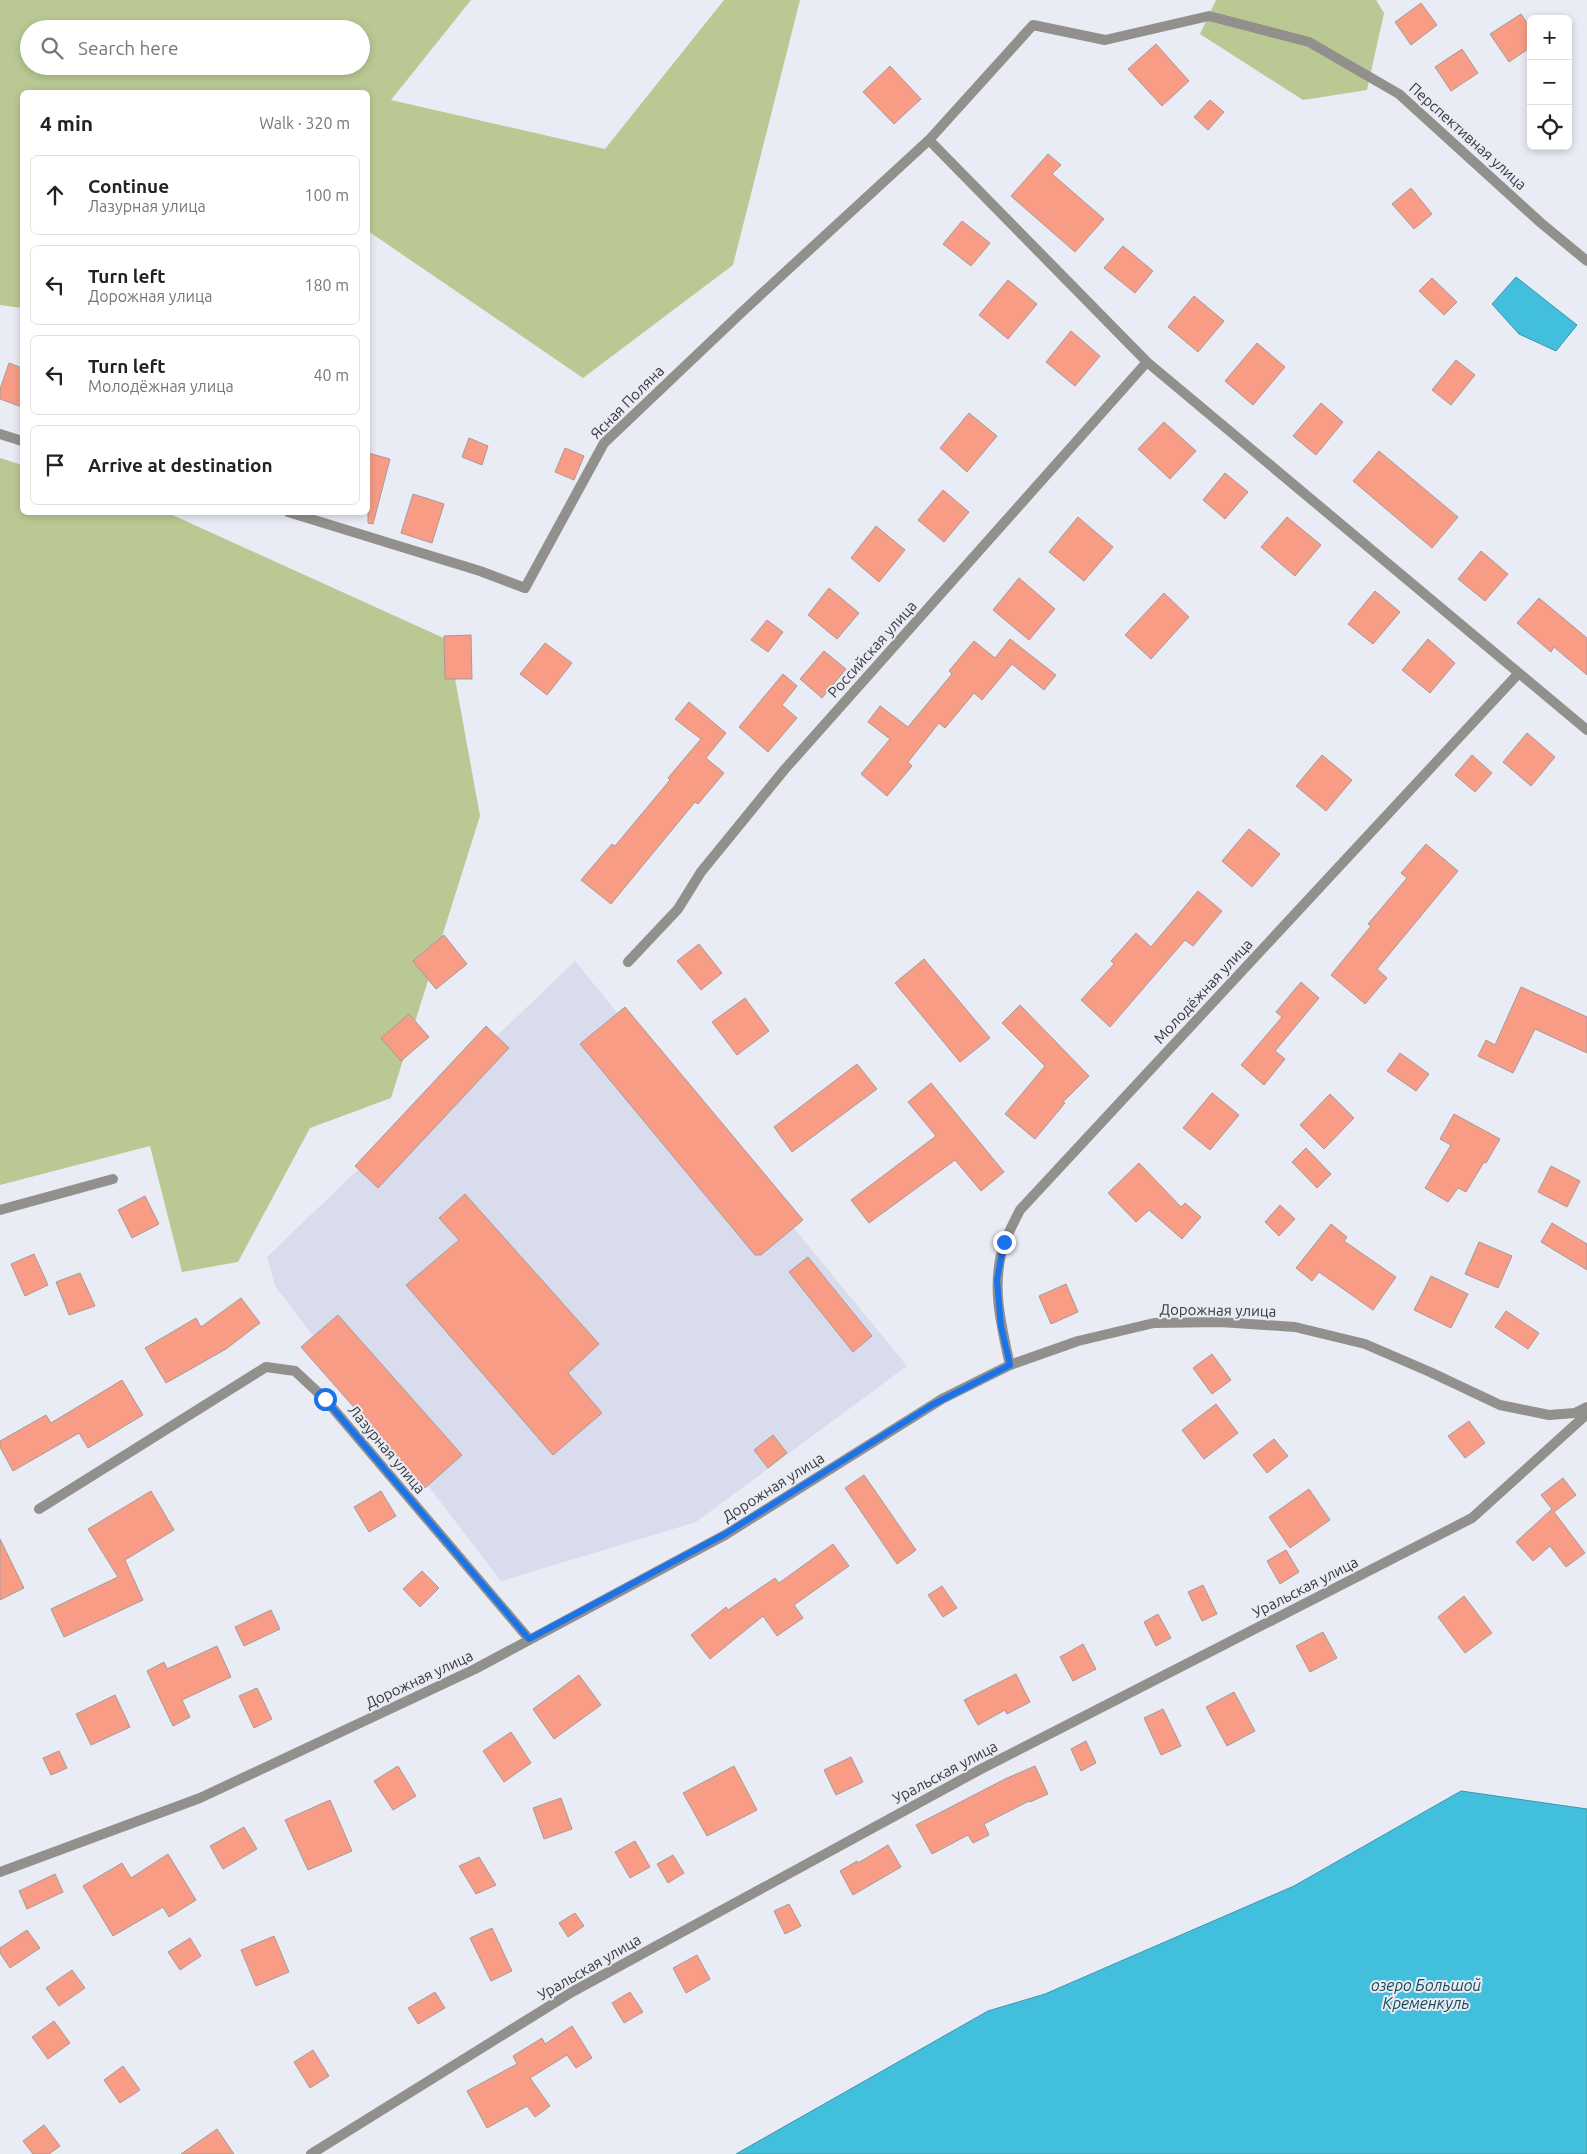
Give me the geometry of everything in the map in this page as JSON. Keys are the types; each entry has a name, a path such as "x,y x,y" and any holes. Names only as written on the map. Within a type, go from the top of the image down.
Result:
{"street":[{"name":"Перспективная улица","path":"929,140 1033,25 1106,40 1208,16 1309,42 1399,94 1541,223 1587,261"},
{"path":"929,140 1147,362 1587,730"},
{"name":"Ясная Поляна","path":"298,515 480,571 525,588 604,443 744,310 929,140"},
{"name":"Российская улица","path":"628,962 678,909 701,872 785,769 1147,362"},
{"path":"0,434 20,440"},
{"name":"Молодёжная улица","path":"1010,1365 1001,1326 997,1280 1004,1242 1020,1210 1518,674"},
{"path":"0,1210 113,1179"},
{"name":"Дорожная улица","path":"0,1872 200,1798 475,1669 725,1534 932,1405 1010,1365 1078,1341 1154,1324 1220,1322 1295,1327 1365,1344 1430,1372 1500,1406 1549,1416 1575,1413 1587,1407"},
{"name":"Лазурная улица","path":"39,1509 266,1367 295,1371 325,1399 529,1639"},
{"name":"Уральская улица","path":"311,2154 581,1987 981,1769 1472,1518 1587,1414"}],"shaded area":[{"path":"575,961 907,1366 696,1522 501,1581 275,1286 267,1257"}],"green space":[{"path":"0,0 471,0 391,100 605,149 724,0 800,0 733,265 583,378 370,232 370,90 20,90 20,308 0,305"},
{"path":"1216,0 1376,0 1384,13 1367,90 1303,100 1200,34"},
{"path":"0,458 20,464 20,515 172,515 448,640 480,816 391,1098 310,1128 238,1262 182,1272 150,1146 0,1185"}],"water":[{"path":"1516,277 1577,325 1556,351 1519,334 1492,304"},
{"name":"озеро Большой Кременкуль","path":"1461,1791 1587,1809 1587,2154 736,2154 988,2011 1045,1994 1294,1886"}],"building":[{"path":"1421,3 1437,25 1411,45 1395,22"},
{"path":"1521,14 1527,23 1527,50 1509,62 1490,34"},
{"path":"1156,44 1189,81 1162,106 1128,69"},
{"path":"1462,49 1478,73 1451,91 1435,67"},
{"path":"890,66 921,99 894,124 863,92"},
{"path":"1210,100 1224,112 1208,130 1194,117"},
{"path":"1048,154 1061,165 1052,174 1104,219 1075,252 1011,196"},
{"path":"1411,188 1432,214 1414,229 1392,204"},
{"path":"962,221 990,243 971,266 943,244"},
{"path":"1123,246 1153,271 1135,293 1104,268"},
{"path":"1432,278 1457,302 1444,315 1419,291"},
{"path":"1008,280 1037,304 1008,339 979,315"},
{"path":"1194,296 1224,321 1198,352 1168,327"},
{"path":"1071,331 1100,356 1075,386 1046,362"},
{"path":"1257,343 1285,367 1253,405 1225,381"},
{"path":"1456,360 1475,375 1451,405 1432,390"},
{"path":"9,363 20,367 20,406 0,399 0,389"},
{"path":"1321,403 1343,422 1316,455 1293,436"},
{"path":"969,413 997,436 967,472 940,448"},
{"path":"1164,422 1196,451 1170,479 1138,449"},
{"path":"469,438 488,446 482,465 462,457"},
{"path":"565,448 584,456 574,480 555,472"},
{"path":"1379,451 1458,517 1432,548 1353,481"},
{"path":"370,454 390,459 373,524 368,523 368,515 370,515"},
{"path":"1225,473 1248,492 1225,519 1203,500"},
{"path":"943,490 969,512 944,542 918,520"},
{"path":"413,494 444,504 432,543 401,533"},
{"path":"1078,517 1113,547 1084,581 1049,552"},
{"path":"1287,517 1321,545 1295,576 1261,547"},
{"path":"876,526 905,550 879,582 851,558"},
{"path":"1481,551 1508,574 1485,601 1458,579"},
{"path":"1019,578 1055,609 1029,640 993,610"},
{"path":"829,588 859,613 837,639 808,615"},
{"path":"1375,591 1400,612 1373,644 1348,624"},
{"path":"1164,593 1189,617 1151,659 1125,635"},
{"path":"1539,598 1587,638 1587,675 1554,647 1551,652 1517,623"},
{"path":"767,620 783,632 768,652 751,640"},
{"path":"471,635 472,679 445,679 444,636"},
{"path":"1010,639 1056,675 1044,690 1012,664 982,700 974,693 945,728 939,723 908,762 912,766 887,796 861,774 890,739 868,722 880,706 908,727 952,674 949,671 974,641 995,658"},
{"path":"1428,639 1455,663 1430,693 1402,670"},
{"path":"545,643 572,663 547,695 520,674"},
{"path":"824,651 846,669 822,698 800,679"},
{"path":"783,674 797,686 782,705 797,718 768,752 739,727"},
{"path":"689,702 726,733 706,758 724,773 698,804 695,802 611,904 581,880 612,844 615,846 670,780 668,778 701,739 675,719"},
{"path":"1527,733 1555,757 1531,786 1503,762"},
{"path":"1322,755 1352,780 1326,811 1296,786"},
{"path":"1472,755 1492,773 1475,792 1455,775"},
{"path":"1249,829 1280,854 1252,887 1222,861"},
{"path":"1426,844 1458,871 1377,969 1387,978 1365,1004 1331,975 1371,926 1368,924 1407,878 1401,873"},
{"path":"1198,891 1222,911 1193,946 1185,940 1110,1027 1081,1000 1114,964 1111,961 1136,933 1151,947"},
{"path":"444,935 467,964 436,989 413,961"},
{"path":"699,944 722,973 701,990 677,961"},
{"path":"924,959 990,1038 960,1062 895,983"},
{"path":"1301,982 1319,998 1275,1051 1285,1059 1264,1085 1241,1065 1282,1017 1276,1012"},
{"path":"1521,987 1587,1017 1587,1053 1535,1029 1513,1073 1478,1056 1486,1040 1495,1045"},
{"path":"745,998 769,1031 737,1055 712,1022"},
{"path":"1020,1005 1089,1076 1063,1102 1065,1103 1035,1139 1005,1114 1045,1066 1002,1023"},
{"path":"625,1007 803,1220 761,1255 755,1255 580,1044"},
{"path":"409,1014 429,1037 401,1061 381,1038"},
{"path":"486,1026 509,1048 378,1188 355,1166"},
{"path":"1400,1053 1429,1074 1416,1091 1387,1071"},
{"path":"857,1064 877,1089 792,1152 774,1127"},
{"path":"931,1083 1004,1172 981,1191 955,1160 869,1223 851,1200 936,1136 908,1102"},
{"path":"1212,1093 1239,1115 1210,1150 1183,1128"},
{"path":"1330,1094 1354,1118 1324,1149 1300,1125"},
{"path":"1454,1114 1500,1139 1466,1192 1458,1188 1448,1202 1425,1188 1451,1145 1440,1139"},
{"path":"1306,1148 1331,1174 1317,1188 1292,1162"},
{"path":"1139,1163 1181,1207 1185,1203 1201,1217 1182,1239 1149,1210 1136,1222 1108,1193"},
{"path":"1551,1166 1580,1181 1567,1207 1538,1192"},
{"path":"465,1194 599,1344 568,1373 602,1413 553,1455 406,1285 459,1240 439,1218"},
{"path":"145,1196 159,1224 132,1238 118,1210"},
{"path":"1280,1205 1295,1219 1279,1236 1265,1222"},
{"path":"1552,1223 1587,1244 1587,1270 1541,1242"},
{"path":"1331,1224 1347,1237 1344,1241 1396,1277 1373,1310 1319,1272 1312,1281 1296,1268"},
{"path":"1479,1242 1512,1256 1498,1288 1465,1274"},
{"path":"34,1254 48,1285 25,1296 11,1264"},
{"path":"808,1257 872,1336 853,1352 789,1272"},
{"path":"80,1273 95,1306 69,1315 56,1282"},
{"path":"1431,1276 1468,1294 1451,1328 1414,1310"},
{"path":"1066,1284 1078,1312 1051,1324 1039,1296"},
{"path":"241,1298 260,1323 226,1349 166,1383 145,1348 196,1318 201,1327"},
{"path":"1506,1311 1539,1333 1528,1349 1495,1327"},
{"path":"338,1315 462,1455 425,1488 301,1347"},
{"path":"1212,1354 1231,1380 1212,1394 1193,1368"},
{"path":"122,1380 143,1415 88,1448 79,1433 13,1471 0,1447 0,1441 46,1415 51,1423"},
{"path":"1216,1404 1238,1433 1204,1459 1182,1430"},
{"path":"1469,1421 1485,1443 1465,1458 1448,1436"},
{"path":"773,1435 787,1453 768,1468 754,1450"},
{"path":"1274,1439 1288,1456 1267,1473 1253,1455"},
{"path":"864,1475 916,1550 897,1564 845,1488"},
{"path":"1563,1478 1576,1495 1554,1512 1585,1553 1566,1567 1550,1546 1533,1561 1516,1542 1552,1509 1541,1495"},
{"path":"1309,1489 1330,1520 1290,1548 1269,1517"},
{"path":"151,1491 174,1530 125,1560 143,1600 64,1637 51,1609 118,1577 88,1529"},
{"path":"381,1491 396,1516 369,1532 354,1507"},
{"path":"0,1539 24,1588 0,1600"},
{"path":"833,1544 849,1566 794,1605 803,1618 777,1636 763,1616 710,1659 691,1635 726,1607 728,1610 775,1578 779,1583"},
{"path":"1286,1550 1299,1572 1280,1584 1267,1561"},
{"path":"422,1571 439,1588 420,1607 403,1589"},
{"path":"1203,1585 1217,1614 1202,1621 1188,1592"},
{"path":"942,1586 957,1608 943,1617 928,1595"},
{"path":"1464,1596 1492,1633 1465,1653 1438,1617"},
{"path":"271,1610 280,1629 244,1646 235,1627"},
{"path":"1158,1614 1171,1638 1156,1646 1144,1622"},
{"path":"1323,1632 1337,1658 1310,1672 1296,1646"},
{"path":"1083,1644 1096,1669 1073,1681 1060,1657"},
{"path":"217,1646 231,1677 182,1700 190,1717 173,1726 147,1671 164,1662 167,1669"},
{"path":"1016,1674 1030,1702 1007,1714 1005,1710 978,1725 964,1700"},
{"path":"579,1675 601,1705 554,1739 533,1709"},
{"path":"257,1688 272,1719 254,1728 239,1696"},
{"path":"1234,1692 1255,1731 1227,1746 1206,1707"},
{"path":"115,1695 130,1727 91,1745 76,1714"},
{"path":"1163,1709 1181,1746 1161,1755 1144,1718"},
{"path":"511,1732 531,1763 504,1782 483,1751"},
{"path":"1086,1741 1096,1763 1081,1771 1071,1749"},
{"path":"59,1751 67,1768 51,1775 43,1758"},
{"path":"851,1757 863,1782 836,1795 824,1770"},
{"path":"398,1766 416,1796 393,1810 374,1781"},
{"path":"734,1766 757,1810 707,1836 683,1793"},
{"path":"1035,1766 1048,1794 1029,1801 984,1824 989,1835 973,1843 968,1835 932,1854 916,1825 1005,1779"},
{"path":"561,1798 572,1829 544,1839 533,1808"},
{"path":"330,1800 352,1851 308,1870 285,1820"},
{"path":"244,1827 257,1849 223,1869 210,1846"},
{"path":"635,1841 650,1867 630,1878 615,1852"},
{"path":"888,1845 901,1867 853,1895 840,1871 857,1861 858,1863"},
{"path":"168,1854 196,1900 169,1917 163,1907 113,1936 83,1886 122,1863 131,1878"},
{"path":"673,1855 684,1873 668,1883 657,1864"},
{"path":"479,1857 496,1885 476,1894 459,1866"},
{"path":"55,1874 63,1892 27,1909 19,1891"},
{"path":"789,1904 801,1926 785,1934 774,1911"},
{"path":"575,1913 584,1926 568,1937 559,1923"},
{"path":"492,1928 512,1971 491,1981 470,1938"},
{"path":"27,1930 40,1948 10,1968 0,1953 0,1948"},
{"path":"274,1936 289,1972 256,1986 241,1950"},
{"path":"190,1938 201,1956 180,1970 168,1952"},
{"path":"697,1955 710,1979 686,1993 673,1968"},
{"path":"72,1970 85,1988 59,2006 46,1988"},
{"path":"435,1992 445,2008 418,2024 408,2008"},
{"path":"630,1992 643,2012 624,2023 612,2003"},
{"path":"54,2021 70,2043 48,2059 32,2037"},
{"path":"572,2026 592,2058 576,2068 567,2055 530,2078 550,2106 535,2117 527,2106 487,2128 467,2091 517,2064 513,2056 542,2038 545,2044"},
{"path":"313,2050 329,2076 310,2088 294,2062"},
{"path":"123,2066 140,2090 120,2103 104,2080"},
{"path":"44,2125 60,2146 49,2154 33,2154 23,2141"},
{"path":"217,2129 234,2154 181,2154"}],"route":[{"path":"325,1399 529,1639 725,1534 932,1405 1010,1365 1001,1326 997,1280 1004,1242"}]}
